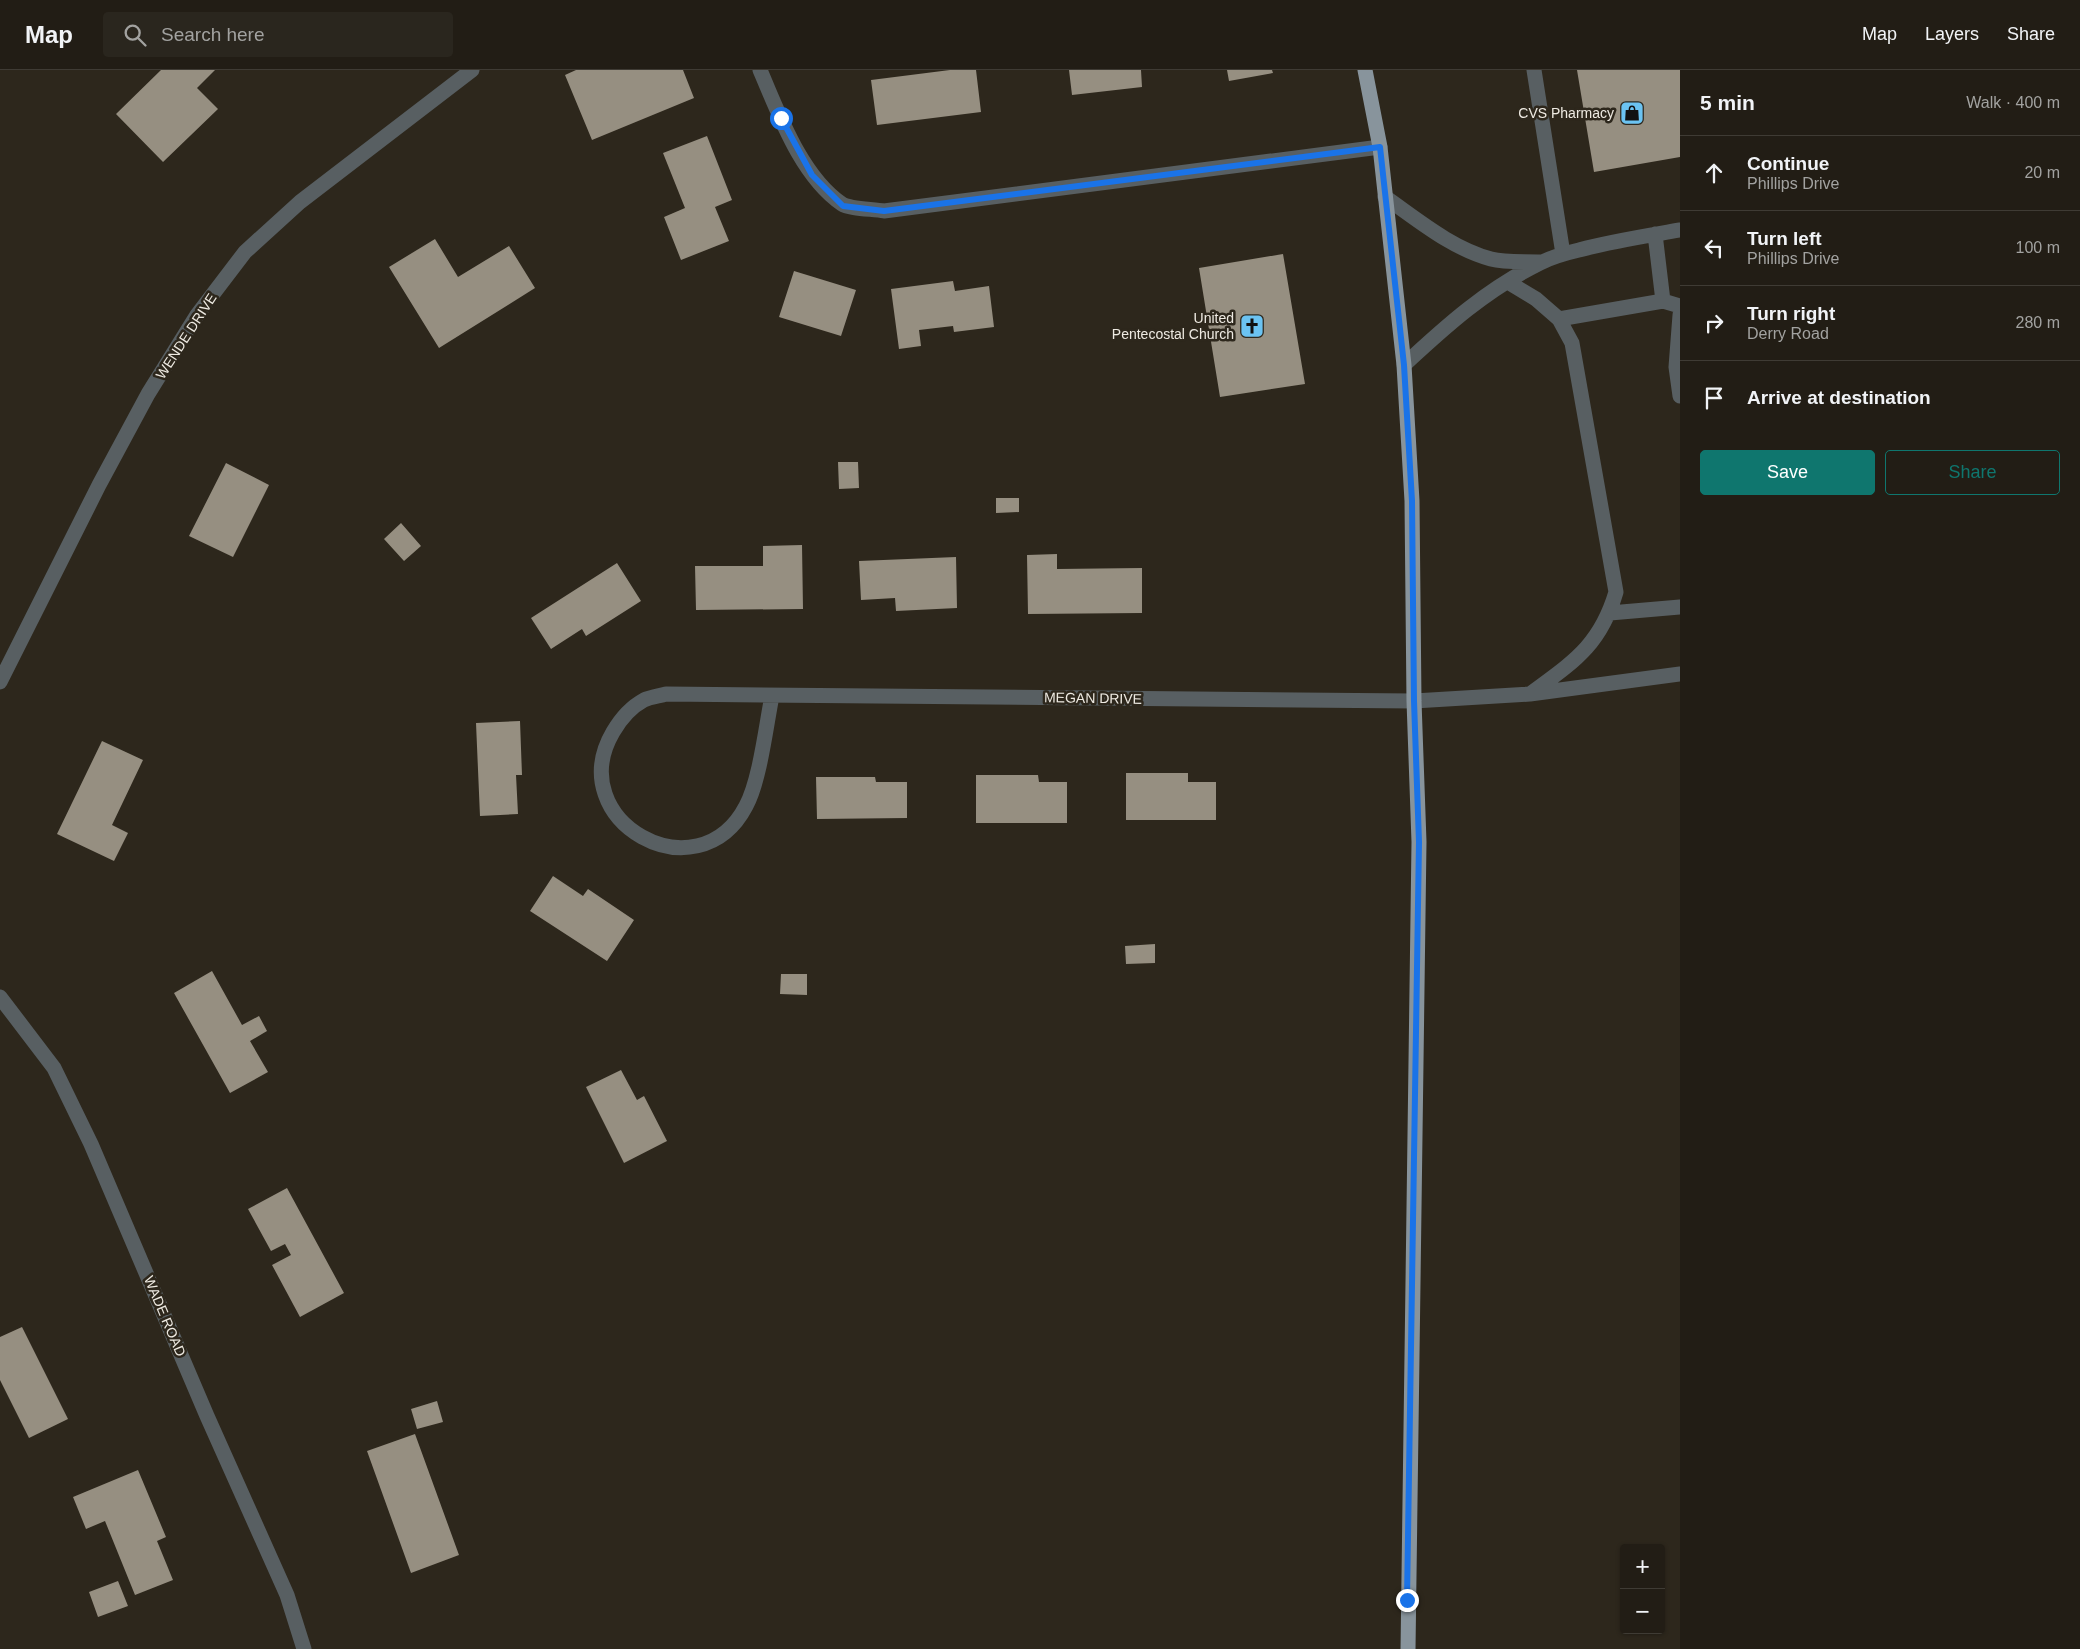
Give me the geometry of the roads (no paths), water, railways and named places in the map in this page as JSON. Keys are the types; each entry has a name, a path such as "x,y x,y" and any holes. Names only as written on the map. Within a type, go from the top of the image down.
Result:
{"main road":[{"path":"1365,70 1380,147 1404,365 1412,501 1414,701 1419,842 1408,1649"}],"street":[{"name":"WENDE DRIVE","path":"0,682 99,485 148,394 197,315 245,252 300,202 472,70"},
{"path":"760,70 781,118 812,175 843,206 884,211 1380,147"},
{"path":"1534,70 1563,254"},
{"path":"1385,197 1440,235 1466,250 1492,259 1541,262"},
{"path":"1404,365 1458,315 1541,262 1563,254 1614,241 1680,230"},
{"path":"1655,234 1663,301"},
{"path":"1508,282 1536,299 1559,318 1572,343 1616,592 1610,614 1595,639 1578,656 1530,694"},
{"path":"1559,318 1663,301 1680,306"},
{"path":"1680,315 1676,367 1680,396"},
{"path":"1610,614 1680,607"},
{"name":"MEGAN DRIVE","path":"772,696 756,775 747,805 736,823 718,838 696,847 671,848 647,841 627,829 613,812 604,789 600,766 608,742 621,719 644,700 666,694 1414,701 1530,694 1680,674"},
{"name":"WADE ROAD","path":"0,997 54,1068 91,1144 207,1416 287,1596 304,1649"}],"place":[{"name":"CVS Pharmacy","path":"1632,113"},
{"name":"United Pentecostal Church","path":"1252,326"}]}
